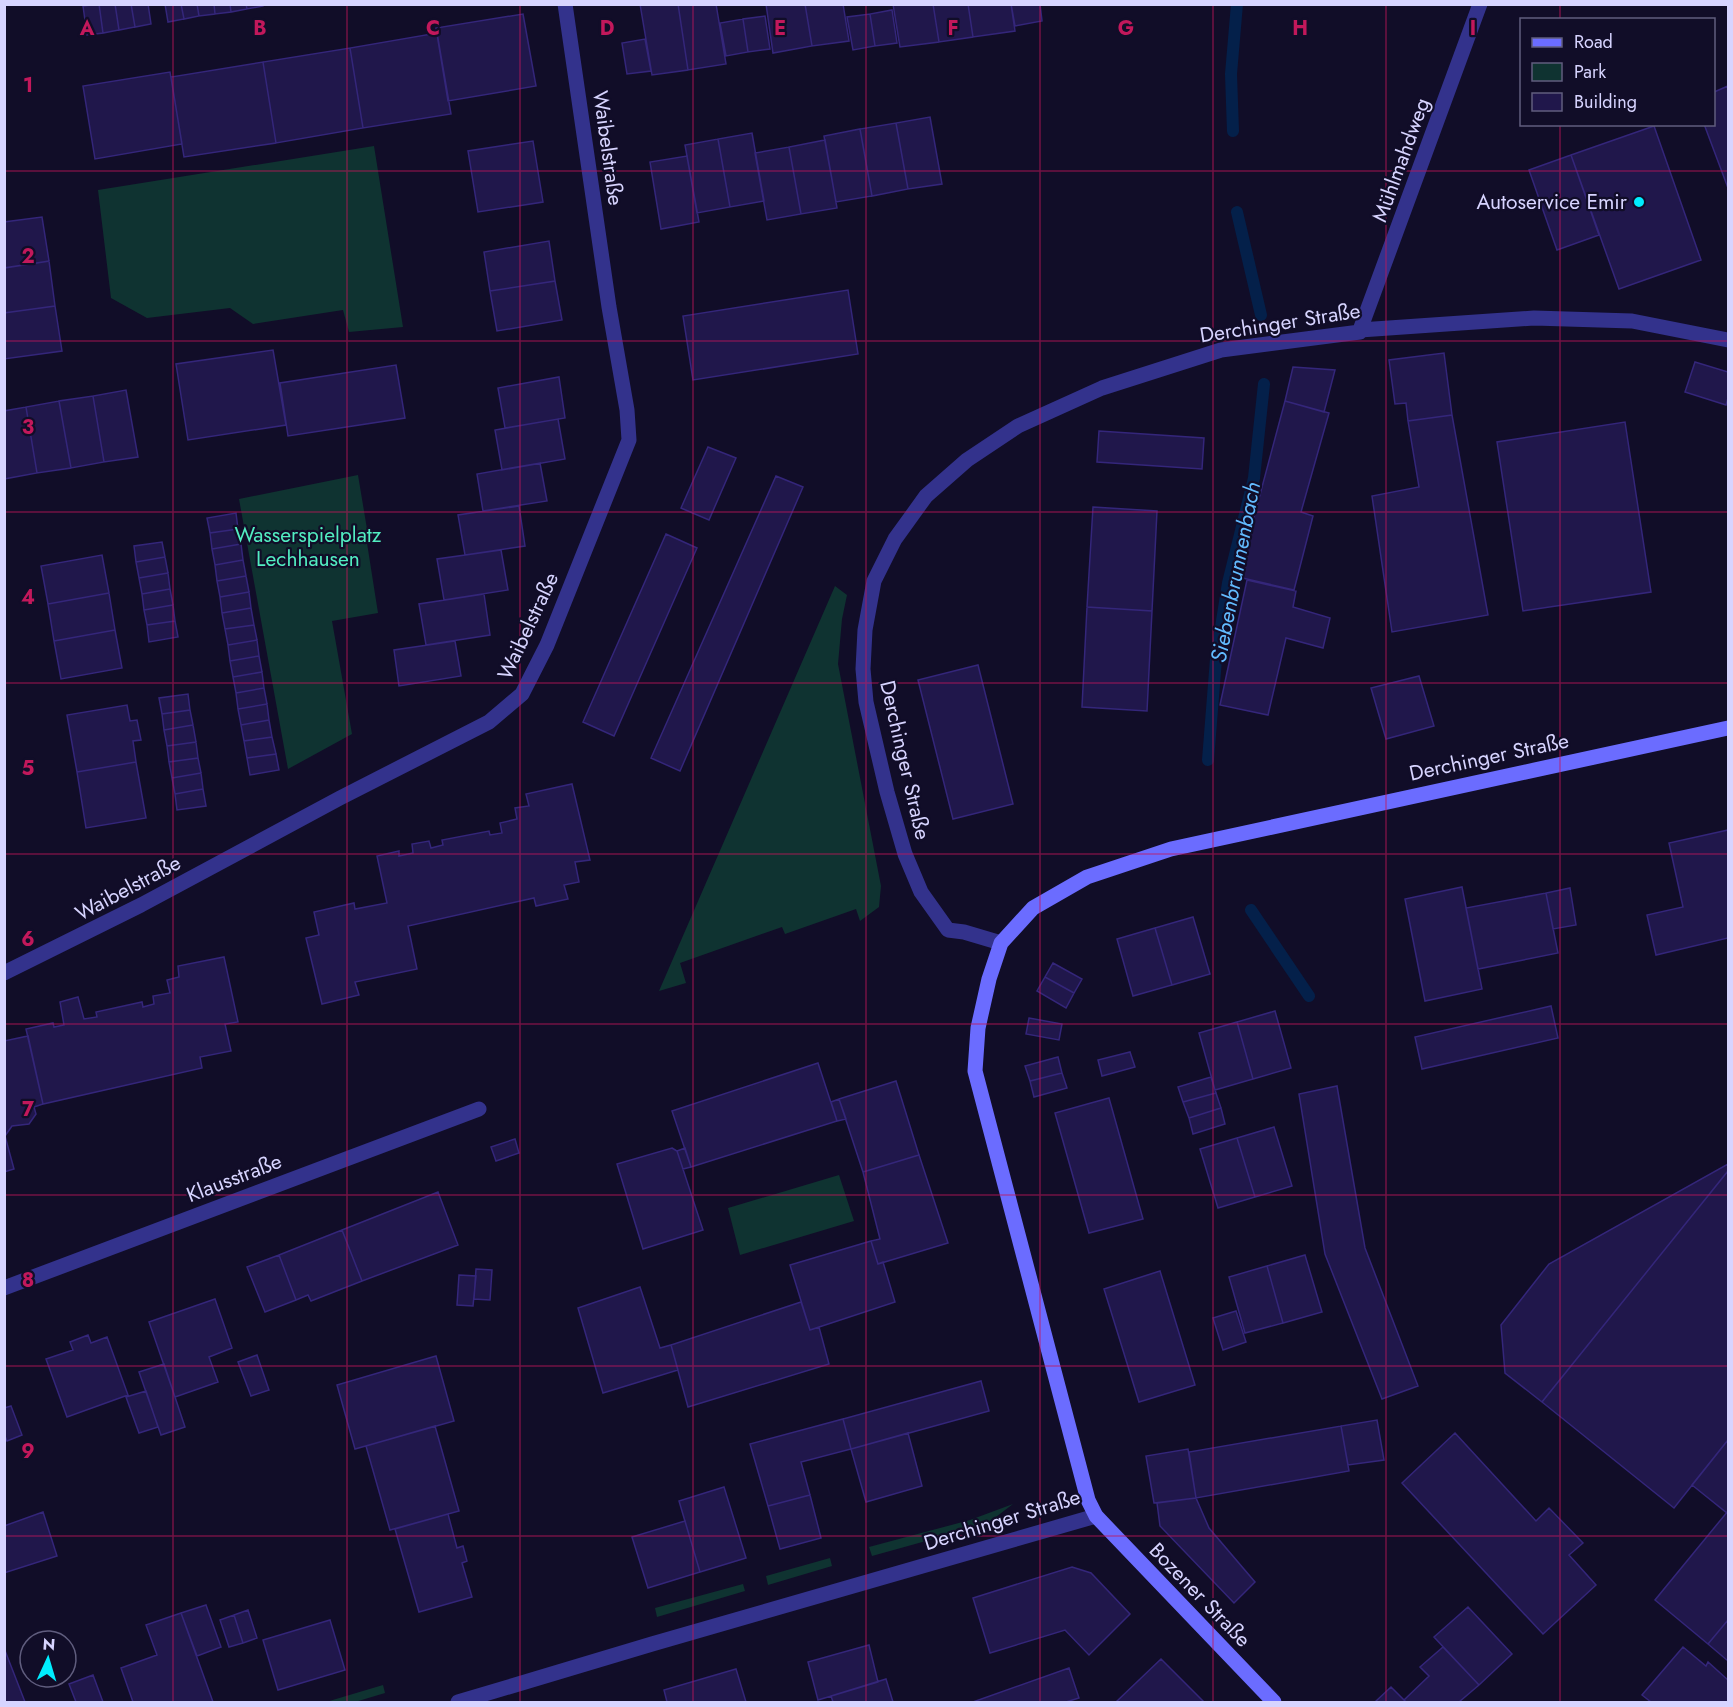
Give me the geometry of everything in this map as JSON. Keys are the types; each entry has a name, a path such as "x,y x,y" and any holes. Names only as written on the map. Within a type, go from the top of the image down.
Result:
{"street":[{"name":"Waibelstraße","path":"4,973 130,911 340,798 489,722 522,694 547,645 629,440 627,410 609,307 565,4"},
{"name":"Mühlmahdweg","path":"1360,330 1480,4"},
{"name":"Derchinger Straße","path":"1001,942 948,930 921,892 905,854 887,792 866,702 863,669 865,630 874,581 895,540 926,496 967,460 1018,426 1102,388 1221,350 1360,332 1360,330 1534,318 1632,321 1728,340"},
{"name":"Derchinger Straße","path":"458,1702 1096,1516 1088,1500 1072,1444 975,1071 978,1028 989,979 1001,942 1033,908 1088,877 1171,849 1728,728"},
{"name":"Klausstraße","path":"4,1288 479,1108"},
{"name":"Bozener Straße","path":"1096,1516 1274,1702"}],"green space":[{"path":"374,146 403,327 349,332 343,310 253,324 230,308 147,318 111,298 98,190"},
{"name":"Wasserspielplatz Lechhausen","path":"358,475 378,613 332,621 352,734 288,769 239,499"},
{"path":"835,586 847,595 842,619 838,664 881,886 879,907 860,921 856,909 785,934 782,927 680,963 686,983 659,991"},
{"path":"839,1175 854,1221 740,1255 728,1208"},
{"path":"1013,1504 980,1526 872,1556 869,1547 970,1520"},
{"path":"830,1558 832,1566 768,1585 766,1576"},
{"path":"743,1584 745,1591 657,1617 655,1608"},
{"path":"383,1685 385,1693 355,1702 326,1702"}],"building":[{"path":"99,4 115,4 119,30 103,33"},
{"path":"99,4 103,33 87,35 83,6"},
{"path":"115,4 131,4 135,27 119,30"},
{"path":"131,4 148,4 151,24 135,27"},
{"path":"165,4 181,4 184,19 168,22"},
{"path":"181,4 197,4 199,16 184,19"},
{"path":"197,4 214,4 215,14 199,16"},
{"path":"214,4 230,4 231,12 215,14"},
{"path":"230,4 246,4 247,9 231,12"},
{"path":"246,4 263,4 263,6 247,9"},
{"path":"640,4 678,4 688,70 652,75"},
{"path":"678,4 716,4 726,64 688,70"},
{"path":"766,4 805,4 812,46 773,53"},
{"path":"805,4 843,4 849,41 812,46"},
{"path":"893,4 933,4 939,42 900,47"},
{"path":"933,4 968,4 973,37 939,42"},
{"path":"968,4 1011,4 1015,31 973,37"},
{"path":"1011,4 1040,4 1042,21 1015,26"},
{"path":"892,10 897,43 875,46 870,14"},
{"path":"523,14 536,86 448,101 436,28"},
{"path":"870,14 875,46 853,50 847,17"},
{"path":"765,16 770,49 748,52 743,19"},
{"path":"743,19 748,52 726,56 720,23"},
{"path":"437,33 451,114 363,128 350,48"},
{"path":"645,39 651,71 627,74 622,43"},
{"path":"350,48 363,128 276,143 263,62"},
{"path":"263,62 276,143 184,157 171,77"},
{"path":"170,72 182,144 95,159 83,86"},
{"path":"1728,86 1728,188 1705,126 1715,126 1715,92"},
{"path":"930,117 942,184 908,189 896,123"},
{"path":"896,123 908,189 872,196 860,129"},
{"path":"1654,126 1701,260 1619,289 1571,155"},
{"path":"860,129 872,196 836,202 824,136"},
{"path":"752,133 764,201 730,207 718,139"},
{"path":"718,139 730,207 697,213 685,145"},
{"path":"825,140 837,208 801,214 789,147"},
{"path":"533,141 543,202 478,212 468,151"},
{"path":"789,147 801,214 767,220 755,153"},
{"path":"1571,155 1599,235 1557,250 1529,170"},
{"path":"687,156 699,222 661,229 650,162"},
{"path":"42,217 49,261 4,268 4,222"},
{"path":"549,241 555,281 490,291 484,252"},
{"path":"49,261 55,306 4,313 4,268"},
{"path":"555,281 562,320 497,331 490,291"},
{"path":"848,290 858,354 693,380 683,316"},
{"path":"55,306 62,351 4,359 4,313"},
{"path":"273,350 286,425 188,440 176,364"},
{"path":"1444,353 1452,415 1408,421 1406,403 1395,404 1389,360"},
{"path":"1695,362 1728,372 1726,405 1685,392"},
{"path":"396,365 405,418 288,436 280,383"},
{"path":"1293,367 1335,370 1324,412 1285,401"},
{"path":"559,377 565,418 505,428 498,388"},
{"path":"126,390 138,457 104,462 93,396"},
{"path":"93,396 104,462 71,468 59,401"},
{"path":"59,401 71,468 37,473 26,407"},
{"path":"1285,401 1329,413 1301,512 1313,516 1294,590 1238,577"},
{"path":"26,407 37,473 4,479 4,411"},
{"path":"1452,415 1488,615 1392,632 1372,496 1419,487 1408,421"},
{"path":"558,419 565,459 502,470 495,430"},
{"path":"1625,422 1651,592 1523,611 1497,442"},
{"path":"1099,431 1204,438 1202,469 1097,462"},
{"path":"708,447 736,458 709,520 681,508"},
{"path":"540,463 547,501 483,511 477,474"},
{"path":"776,476 803,487 680,771 651,758"},
{"path":"519,506 525,546 465,555 458,515"},
{"path":"1093,507 1157,511 1152,611 1087,607"},
{"path":"236,513 238,529 210,533 207,518"},
{"path":"238,529 241,544 212,549 210,533"},
{"path":"666,534 697,548 614,736 583,722"},
{"path":"162,542 165,557 136,562 134,546"},
{"path":"241,544 243,560 215,565 212,549"},
{"path":"501,550 508,590 444,600 437,559"},
{"path":"102,555 109,593 48,604 41,566"},
{"path":"165,557 168,573 139,578 136,562"},
{"path":"243,560 246,576 217,581 215,565"},
{"path":"168,573 170,589 142,594 139,578"},
{"path":"246,576 249,592 220,597 217,581"},
{"path":"1247,580 1296,591 1293,607 1330,618 1323,648 1286,638 1268,715 1220,705"},
{"path":"170,589 173,605 144,610 142,594"},
{"path":"249,592 251,608 222,613 220,597"},
{"path":"109,593 115,630 54,641 48,604"},
{"path":"484,594 490,635 426,645 419,604"},
{"path":"173,605 175,621 147,625 144,610"},
{"path":"1087,607 1152,611 1147,711 1082,707"},
{"path":"251,608 254,625 225,629 222,613"},
{"path":"175,621 178,637 149,642 147,625"},
{"path":"254,625 257,640 228,645 225,629"},
{"path":"115,630 122,668 61,679 54,641"},
{"path":"257,640 259,656 230,661 228,645"},
{"path":"455,641 461,676 399,686 394,650"},
{"path":"259,656 262,672 233,677 230,661"},
{"path":"978,665 1013,804 953,819 918,680"},
{"path":"262,672 264,688 236,693 233,677"},
{"path":"1419,676 1434,726 1386,739 1371,688"},
{"path":"264,688 267,704 238,709 236,693"},
{"path":"188,694 190,710 162,714 159,698"},
{"path":"267,704 269,720 241,725 238,709"},
{"path":"127,705 130,721 137,720 141,740 133,741 136,762 77,772 67,715"},
{"path":"190,710 193,725 164,730 162,714"},
{"path":"269,720 272,737 244,741 241,725"},
{"path":"193,725 196,742 167,746 164,730"},
{"path":"272,737 276,754 247,758 244,741"},
{"path":"196,742 198,758 169,762 167,746"},
{"path":"276,754 279,770 250,775 247,758"},
{"path":"198,758 201,773 172,778 169,762"},
{"path":"136,762 146,818 86,828 77,772"},
{"path":"201,773 203,789 175,794 172,778"},
{"path":"572,784 590,860 575,862 579,882 564,885 568,899 536,906 534,898 408,926 417,969 355,982 359,995 322,1004 306,938 319,935 314,912 354,903 355,909 387,903 377,856 399,851 399,856 413,853 412,844 429,841 431,848 443,845 442,840 489,831 490,835 502,833 500,823 517,819 515,808 529,806 526,794"},
{"path":"203,789 206,806 177,810 175,794"},
{"path":"1728,830 1728,938 1656,955 1647,915 1683,907 1669,843"},
{"path":"1462,887 1482,989 1425,1001 1405,899"},
{"path":"1570,888 1576,925 1553,929 1546,893"},
{"path":"1546,893 1558,953 1478,969 1466,908"},
{"path":"1193,917 1210,974 1172,985 1155,928"},
{"path":"1155,928 1172,985 1133,996 1117,939"},
{"path":"224,957 238,1022 225,1024 231,1051 200,1057 202,1068 43,1104 26,1029 53,1023 54,1027 64,1025 60,1002 78,997 84,1019 97,1017 96,1012 142,1002 143,1007 154,1004 153,996 170,993 167,980 179,977 178,966"},
{"path":"1053,963 1082,979 1074,993 1045,977"},
{"path":"1045,977 1074,993 1066,1008 1037,991"},
{"path":"1551,1006 1558,1038 1422,1069 1415,1037"},
{"path":"1275,1011 1291,1068 1253,1079 1237,1022"},
{"path":"1029,1018 1062,1024 1059,1040 1026,1034"},
{"path":"1237,1022 1253,1079 1215,1090 1199,1033"},
{"path":"28,1036 43,1104 34,1107 36,1114 29,1124 12,1126 5,1136 14,1169 4,1172 4,1041"},
{"path":"1130,1052 1135,1067 1102,1076 1098,1060"},
{"path":"1058,1057 1062,1073 1030,1081 1025,1066"},
{"path":"818,1063 837,1121 691,1167 672,1111"},
{"path":"1062,1073 1067,1088 1034,1097 1030,1081"},
{"path":"1211,1077 1216,1093 1183,1102 1178,1087"},
{"path":"896,1081 919,1155 863,1172 839,1099"},
{"path":"1337,1086 1365,1248 1418,1386 1382,1399 1325,1254 1299,1094"},
{"path":"1216,1093 1221,1108 1189,1118 1183,1102"},
{"path":"1109,1098 1143,1219 1089,1233 1055,1113"},
{"path":"839,1099 846,1119 837,1121 831,1102"},
{"path":"1221,1108 1225,1124 1193,1134 1189,1118"},
{"path":"1274,1127 1292,1186 1255,1197 1237,1138"},
{"path":"1237,1138 1255,1197 1218,1208 1200,1149"},
{"path":"515,1139 519,1153 496,1161 491,1147"},
{"path":"672,1148 677,1151 703,1230 643,1249 617,1164"},
{"path":"685,1148 691,1167 683,1169 677,1151"},
{"path":"919,1155 948,1243 878,1264 871,1241 880,1239 863,1172"},
{"path":"1728,1164 1728,1171 1542,1402 1505,1373 1501,1325 1549,1264"},
{"path":"1728,1171 1728,1440 1674,1508 1542,1402"},
{"path":"438,1192 458,1245 362,1281 342,1230"},
{"path":"342,1230 362,1281 311,1301 308,1295 296,1300 279,1255"},
{"path":"871,1241 878,1264 883,1262 895,1302 810,1330 790,1265"},
{"path":"279,1255 296,1300 265,1312 247,1267"},
{"path":"1305,1255 1322,1312 1283,1323 1267,1266"},
{"path":"1267,1266 1283,1323 1245,1333 1229,1277"},
{"path":"476,1269 492,1270 490,1300 474,1299"},
{"path":"1160,1271 1195,1385 1139,1402 1104,1289"},
{"path":"459,1275 476,1276 473,1306 457,1305"},
{"path":"640,1287 660,1348 671,1345 678,1370 603,1393 578,1308"},
{"path":"215,1299 232,1348 209,1357 218,1382 175,1397 149,1322"},
{"path":"801,1302 810,1330 819,1327 829,1364 688,1407 671,1345"},
{"path":"1236,1311 1246,1342 1223,1350 1213,1318"},
{"path":"88,1335 91,1343 107,1337 128,1395 67,1417 46,1359 73,1350 70,1342"},
{"path":"257,1355 269,1390 251,1396 238,1362"},
{"path":"436,1356 454,1421 355,1449 337,1385"},
{"path":"164,1364 185,1427 161,1435 139,1372"},
{"path":"981,1381 989,1411 851,1449 843,1419"},
{"path":"146,1391 158,1427 139,1433 126,1397"},
{"path":"11,1406 22,1435 7,1441 4,1434 4,1408"},
{"path":"843,1419 851,1449 801,1462 810,1495 768,1506 750,1444"},
{"path":"1377,1420 1384,1460 1348,1465 1341,1426"},
{"path":"435,1426 459,1511 390,1530 366,1446"},
{"path":"1341,1426 1349,1471 1196,1498 1189,1452"},
{"path":"908,1433 922,1486 866,1502 851,1449"},
{"path":"1455,1433 1536,1521 1549,1508 1583,1543 1569,1555 1596,1585 1543,1634 1402,1483"},
{"path":"1728,1440 1728,1511 1727,1513 1692,1485"},
{"path":"1188,1449 1196,1498 1154,1503 1146,1456"},
{"path":"724,1487 746,1558 700,1572 679,1501"},
{"path":"810,1495 821,1538 780,1549 768,1506"},
{"path":"1196,1498 1209,1528 1255,1582 1234,1603 1160,1526 1157,1503"},
{"path":"1728,1511 1728,1620 1708,1644 1655,1600"},
{"path":"43,1512 57,1556 4,1573 4,1526"},
{"path":"448,1514 457,1548 463,1546 467,1561 462,1563 472,1597 419,1612 395,1529"},
{"path":"685,1521 700,1572 648,1588 632,1537"},
{"path":"1072,1567 1091,1573 1130,1614 1089,1655 1065,1630 990,1653 973,1598"},
{"path":"206,1605 221,1647 197,1656 181,1613"},
{"path":"1468,1607 1512,1654 1479,1685 1434,1637"},
{"path":"248,1610 257,1638 243,1643 234,1615"},
{"path":"181,1613 213,1702 133,1702 121,1668 157,1655 146,1625"},
{"path":"234,1615 243,1643 229,1647 220,1620"},
{"path":"330,1620 345,1670 278,1690 263,1640"},
{"path":"1728,1620 1728,1661 1708,1644"},
{"path":"869,1645 878,1682 818,1700 808,1662"},
{"path":"1443,1647 1479,1685 1459,1702 1406,1702 1404,1700 1429,1676 1420,1667"},
{"path":"1683,1647 1706,1666 1708,1662 1728,1680 1728,1702 1651,1702 1642,1695"},
{"path":"4,1648 18,1689 25,1702 4,1702"},
{"path":"1161,1659 1204,1702 1116,1702"},
{"path":"1069,1668 1079,1698 1066,1702 973,1702"},
{"path":"736,1669 746,1702 667,1702 664,1690"},
{"path":"93,1675 103,1702 76,1702 71,1689 78,1689 78,1681"},
{"path":"886,1679 893,1702 833,1702 831,1696"},
{"path":"1391,1687 1406,1702 1375,1702"}],"waterway":[{"name":"Siebenbrunnenbach","path":"1233,131 1231,74 1237,4"},
{"name":"Siebenbrunnenbach","path":"1237,212 1261,315"},
{"name":"Siebenbrunnenbach","path":"1208,760 1216,659 1228,583 1254,478 1264,384"},
{"name":"Siebenbrunnenbach","path":"1251,910 1309,996"}],"place":[{"name":"Autoservice Emir","path":"1639,202"}]}
